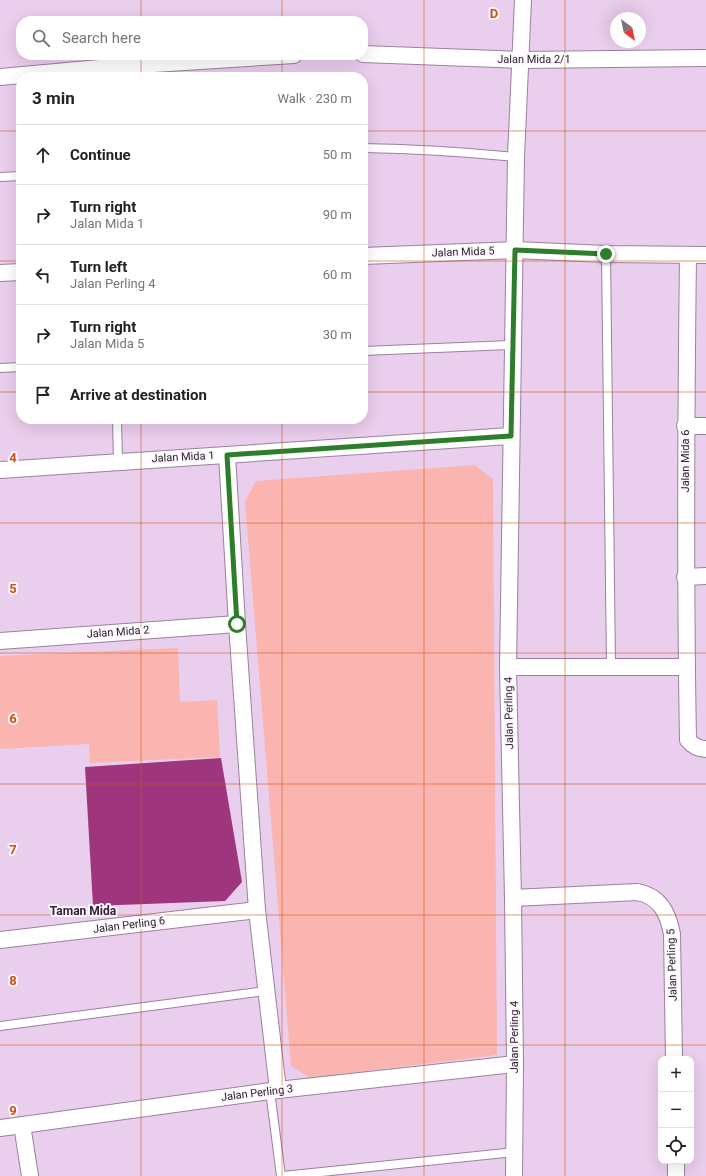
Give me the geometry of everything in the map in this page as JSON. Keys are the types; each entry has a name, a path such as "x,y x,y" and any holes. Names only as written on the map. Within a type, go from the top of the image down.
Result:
{"street":[{"name":"Jalan Perling 4","path":"514,1176 515,1064 508,667 516,157 523,0"},
{"name":"Jalan Mida 2/1","path":"368,54 520,60 706,58"},
{"path":"122,72 243,60"},
{"path":"0,77 16,76"},
{"name":"Jalan Mida 5","path":"368,256 515,250 606,254 706,255"},
{"name":"Jalan Mida 6","path":"686,667 685,577 688,255"},
{"path":"0,273 16,272"},
{"path":"686,426 706,426"},
{"name":"Jalan Mida 1","path":"0,470 511,436"},
{"path":"227,455 257,910 266,991 274,1091"},
{"path":"685,577 706,576"},
{"name":"Jalan Mida 2","path":"0,641 237,624"},
{"path":"508,667 686,667 688,740 700,749 706,749"},
{"name":"Jalan Perling 5","path":"513,898 637,892 646,894 657,902 667,916 672,934 674,1056"},
{"name":"Jalan Perling 6","path":"0,940 257,910"},
{"name":"Jalan Perling 3","path":"0,1128 274,1091 515,1064"},
{"path":"22,1125 30,1176"},
{"path":"676,1164 676,1176"}],"lane":[{"path":"368,148 413,149 516,157"},
{"path":"0,177 16,176"},
{"path":"606,254 611,667"},
{"path":"368,350 513,345"},
{"path":"0,368 16,367"},
{"path":"117,424 118,461"},
{"path":"0,1026 266,991"},
{"path":"274,1091 282,1176 514,1152"}],"shaded area":[{"path":"475,465 493,479 497,1055 310,1078 291,1066 245,502 256,481"},
{"path":"178,648 180,702 217,700 220,757 90,763 89,744 0,749 0,656"}],"building":[{"path":"221,758 242,882 225,901 93,906 85,767"}],"district":[{"name":"Taman Mida","path":"83,911"}],"route":[{"path":"237,624 227,455 511,436 515,250 606,254"}]}
